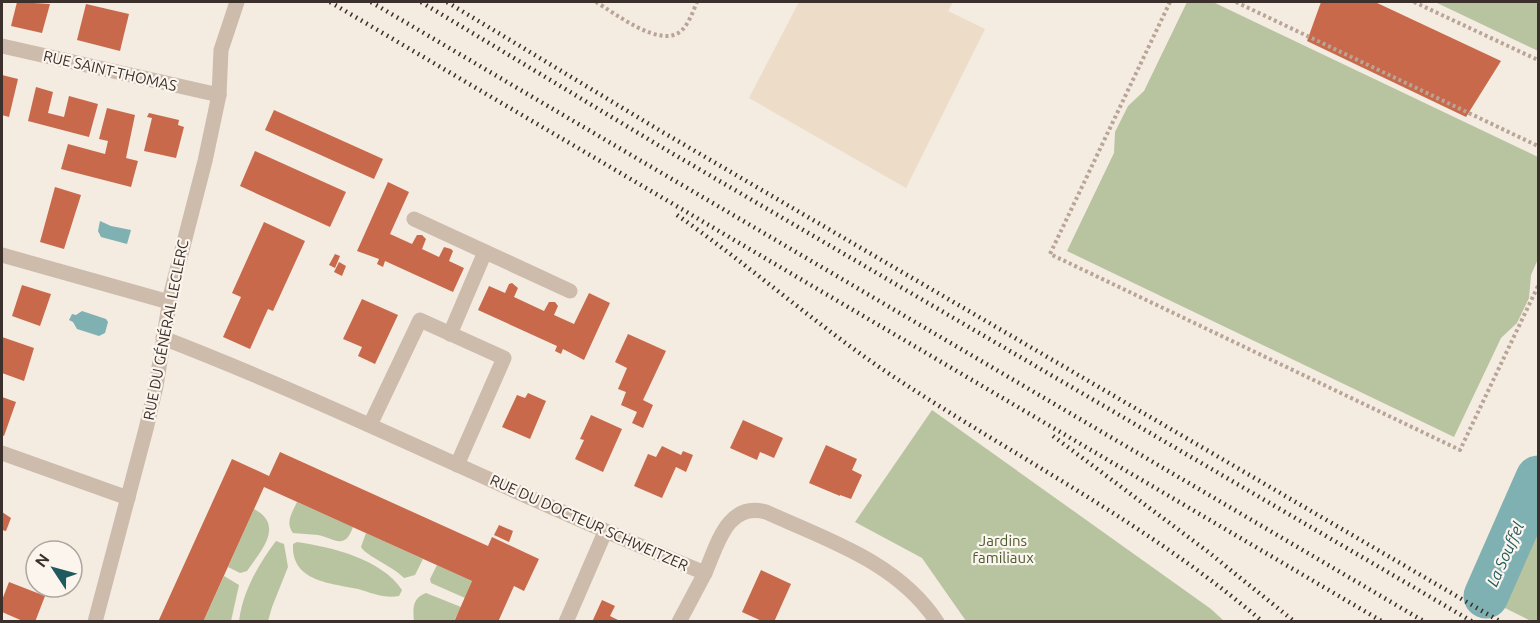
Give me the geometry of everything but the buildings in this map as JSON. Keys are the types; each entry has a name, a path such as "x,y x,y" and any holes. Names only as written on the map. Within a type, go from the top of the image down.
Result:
{"street":[{"name":"RUE DU GÉNÉRAL LECLERC","path":"95,621 156,386 169,302 205,161 219,95 221,50 237,2"},
{"name":"RUE SAINT-THOMAS","path":"2,46 219,95"},
{"path":"414,219 570,291"},
{"path":"450,334 485,252"},
{"path":"2,255 169,302"},
{"path":"370,425 420,320 504,358 457,465"},
{"name":"RUE DU DOCTEUR SCHWEITZER","path":"163,338 370,425 605,532 705,573 679,621"},
{"path":"2,453 128,498"},
{"path":"705,573 728,524 745,510 755,509 864,557 879,566 920,599 937,621"},
{"path":"566,621 605,532"}],"path":[{"path":"596,2 648,32 662,37 673,36 682,30 697,2"},
{"path":"1170,2 1050,254 1460,450 1539,286"},
{"path":"1236,2 1539,146"},
{"path":"1414,2 1539,60"}],"green space":[{"path":"1187,2 1213,2 1538,157 1538,259 1531,275 1529,298 1517,323 1501,338 1454,437 1067,251 1114,153 1115,132 1128,106 1144,91"},
{"path":"1435,2 1538,2 1538,51"},
{"name":"Jardins familiaux","path":"932,410 1211,609 1224,621 966,621 922,558 855,522"},
{"path":"297,502 353,527 347,539 339,541 318,535 293,533 289,521"},
{"path":"254,509 263,515 269,530 264,547 247,571 240,573 228,567"},
{"path":"1538,510 1538,621 1531,621 1493,602"},
{"path":"366,533 423,559 415,575 404,578 364,550 361,547"},
{"path":"276,541 284,544 288,567 268,621 239,621 252,579"},
{"path":"297,542 355,556 382,570 402,590 399,596 384,596 315,578 299,566 294,557 293,544"},
{"path":"437,565 472,581 465,598 431,583 430,579"},
{"path":"224,576 239,585 231,621 203,622"},
{"path":"426,593 461,607 454,621 414,621 416,601"}],"shaded area":[{"path":"799,2 953,2 948,11 985,29 906,188 749,98"}],"water":[{"path":"100,221 131,230 127,244 101,237 98,231"},
{"path":"82,311 106,319 108,322 105,333 99,336 77,329 69,320 72,314 76,315"}],"waterway":[{"name":"La Souffel","path":"1486,596 1538,478"}],"railway":[{"path":"330,2 1383,622"},
{"path":"371,2 1425,622"},
{"path":"421,2 658,145 1473,622"},
{"path":"447,2 659,130 1501,622"},
{"path":"677,215 871,361 1131,525 1176,555 1263,622"},
{"path":"1053,436 1207,551 1295,622"}]}
